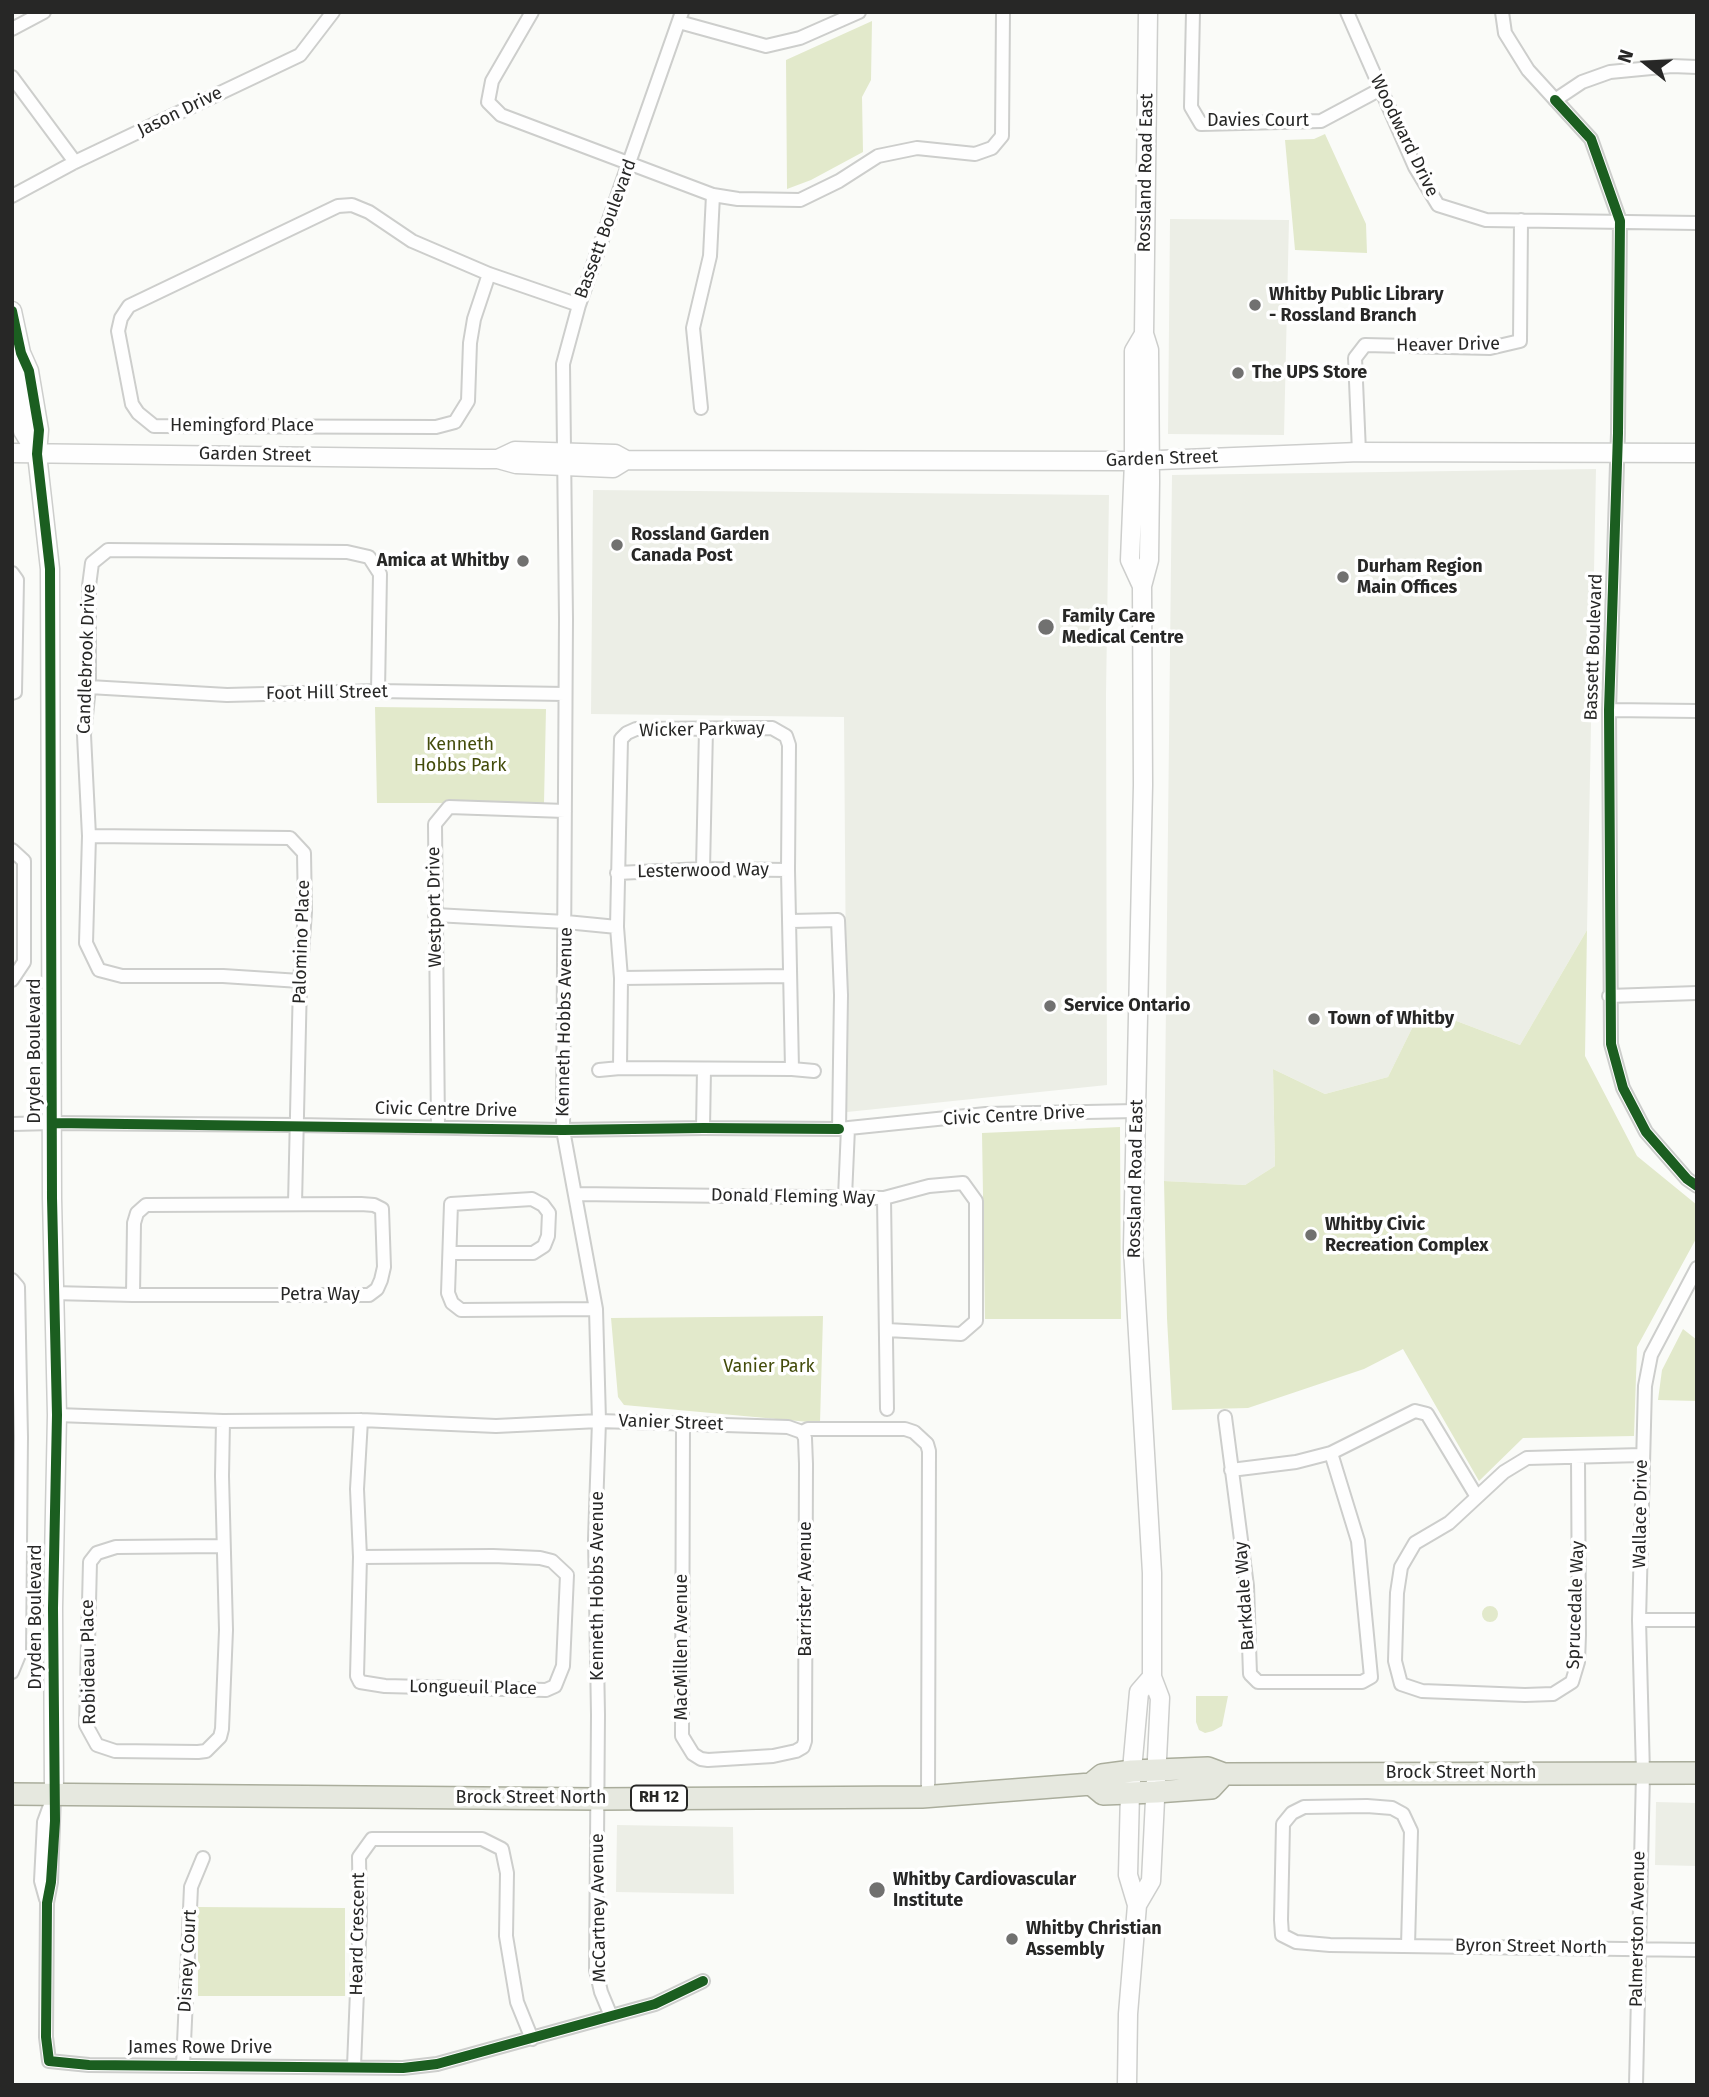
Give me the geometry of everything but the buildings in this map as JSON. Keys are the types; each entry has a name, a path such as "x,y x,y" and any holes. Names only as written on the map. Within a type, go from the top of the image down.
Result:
{"main road":[{"name":"Brock Street North","path":"1131,1781 1157,1770 1208,1768 1224,1774 1697,1773"},
{"name":"Brock Street North","path":"12,1794 597,1799 928,1796 1091,1784 1102,1775 1131,1781 1156,1792 1211,1788 1224,1774"}],"street":[{"path":"12,29 44,12"},
{"name":"Jason Drive","path":"12,196 75,162 300,55 333,12"},
{"path":"532,12 492,81 488,102 501,115 713,195 738,199 800,200 839,181 878,156 917,148 975,154 992,148 1002,136 1003,12"},
{"path":"681,17 766,46 800,38 859,12"},
{"name":"Rossland Road East","path":"1137,1905 1151,1881 1160,1698 1152,1677 1152,1573 1133,1248 1143,785 1142,586 1149,560 1142,461 1149,350 1144,334 1148,12"},
{"name":"Davies Court","path":"1193,12 1191,107 1201,124 1321,121 1379,90"},
{"name":"Woodward Drive","path":"1347,12 1415,167 1438,205 1486,220 1697,223"},
{"name":"Bassett Boulevard","path":"1502,12 1505,33 1528,70 1591,139 1620,221 1618,452 1609,710 1611,1044 1623,1088 1647,1132 1687,1179 1697,1186"},
{"name":"Bassett Boulevard","path":"565,459 563,364 579,304 681,17"},
{"path":"1555,100 1582,82 1610,72 1697,66"},
{"path":"12,77 75,162"},
{"path":"701,408 693,328 710,256 713,195"},
{"name":"Hemingford Place","path":"489,274 474,319 470,344 468,401 455,422 436,427 154,426 138,414 132,404 118,331 121,318 130,306 338,206 352,205 369,212 412,241 489,274 579,304"},
{"name":"Heaver Drive","path":"1359,452 1355,358 1365,345 1490,348 1520,341 1521,220"},
{"name":"Dryden Boulevard","path":"12,311 21,353 29,371 39,430 37,454 50,569 53,1293 57,1415 53,1608 54,1795"},
{"name":"Garden Street","path":"12,453 498,459 514,451 565,459 615,454 626,460 1142,461 1359,452 1697,453"},
{"name":"Kenneth Hobbs Avenue","path":"565,459 566,922 563,1130 577,1194 596,1309 599,1421 595,1539 597,1799"},
{"name":"Candlebrook Drive","path":"300,981 223,976 122,976 99,970 86,943 89,836 84,735 89,687 89,586 92,563 108,550 347,552 369,556 380,574 378,691"},
{"path":"12,573 17,580 15,692 12,693"},
{"name":"Foot Hill Street","path":"89,687 227,695 378,691 565,694"},
{"path":"1609,710 1697,711"},
{"name":"Wicker Parkway","path":"620,1068 621,978 617,873 621,739 636,729 772,728 786,736 789,745 788,870 792,1069"},
{"path":"703,870 706,729"},
{"name":"Westport Drive","path":"438,1127 435,824 449,807 565,811"},
{"name":"Palomino Place","path":"89,836 290,838 304,853 306,912 300,981 297,1125"},
{"path":"12,850 24,861 24,962 12,980"},
{"name":"Lesterwood Way","path":"617,873 788,870"},
{"path":"435,915 617,927"},
{"path":"791,921 838,920 845,1197"},
{"path":"621,978 789,976"},
{"path":"1609,996 1697,993"},
{"path":"704,1069 704,1128"},
{"path":"599,1070 814,1071"},
{"name":"Civic Centre Drive","path":"12,1124 297,1125 563,1130 844,1129 986,1114 1136,1111"},
{"path":"295,1204 297,1125"},
{"path":"884,1198 929,1186 963,1183 976,1201 976,1321 961,1334 887,1330"},
{"name":"Donald Fleming Way","path":"577,1194 884,1198 887,1409"},
{"path":"450,1253 533,1253 544,1246 548,1236 549,1213 543,1205 532,1199 451,1204 448,1293 452,1303 461,1310 596,1309"},
{"name":"Petra Way","path":"53,1293 133,1295 369,1295 377,1289 382,1280 384,1267 382,1209 361,1204 146,1205 137,1213 134,1223 133,1295"},
{"name":"Wallace Drive","path":"1643,1773 1639,1620 1645,1386 1651,1355 1697,1268"},
{"path":"12,1280 18,1287 19,1655 12,1672"},
{"path":"1231,1470 1296,1462 1331,1454 1415,1411 1427,1413 1477,1497 1504,1472 1527,1458 1642,1455"},
{"name":"Vanier Street","path":"57,1415 223,1421 361,1420 496,1426 599,1421 788,1427 802,1432 808,1429 905,1429 914,1432 927,1444 928,1796"},
{"name":"Barkdale Way","path":"1225,1417 1247,1586 1250,1674 1258,1682 1362,1682 1371,1677 1358,1541 1331,1454"},
{"name":"Longueuil Place","path":"359,1557 493,1556 552,1561 567,1575 563,1666 555,1686 546,1689 385,1686 360,1682 357,1676 357,1489 361,1420"},
{"name":"Robideau Place","path":"223,1421 226,1630 220,1737 206,1751 198,1752 115,1751 97,1745 86,1725 90,1562 97,1553 116,1547 223,1546"},
{"name":"MacMillen Avenue","path":"683,1424 682,1736 693,1754 708,1760 773,1756 803,1747"},
{"name":"Barrister Avenue","path":"802,1432 805,1438 806,1464 806,1730 803,1747"},
{"name":"Sprucedale Way","path":"1477,1497 1449,1522 1415,1543 1401,1567 1396,1593 1395,1661 1401,1684 1422,1691 1553,1694 1572,1682 1578,1662 1578,1457"},
{"path":"1639,1620 1697,1620"},
{"path":"1127,2085 1128,2014 1137,1905 1128,1875 1131,1781 1139,1692 1152,1677"},
{"name":"Palmerston Avenue","path":"1636,2085 1643,1773"},
{"name":"James Rowe Drive","path":"54,1795 51,1882 47,1903 46,2037 49,2061 89,2065 403,2067 437,2064 654,2004 703,1981"},
{"name":"McCartney Avenue","path":"597,1799 596,1970 611,2016"},
{"name":"Byron Street North","path":"1408,1946 1411,1832 1403,1814 1392,1808 1367,1806 1304,1807 1292,1813 1283,1824 1282,1935 1296,1942 1408,1946 1697,1950"},
{"name":"Heard Crescent","path":"354,2066 360,1917 359,1857 372,1839 482,1839 502,1849 507,1873 506,1936 517,2002 532,2039"},
{"name":"Disney Court","path":"183,2065 191,1887 203,1858"}],"shaded area":[{"path":"1170,219 1289,220 1284,435 1168,434"},
{"path":"1596,469 1587,930 1520,1045 1422,1008 1388,1077 1325,1094 1273,1069 1275,1166 1245,1185 1164,1181 1172,475"},
{"path":"593,490 1109,495 1106,695 1107,1085 847,1112 844,717 591,714"},
{"path":"1656,1802 1697,1803 1697,1866 1655,1865"},
{"path":"617,1825 733,1827 734,1894 616,1892"}],"green space":[{"path":"872,21 871,80 862,97 863,152 811,180 787,189 786,60"},
{"path":"1325,134 1366,224 1367,253 1295,250 1285,140 1314,139"},
{"name":"Kenneth Hobbs Park","path":"375,707 546,709 544,803 377,803"},
{"path":"1587,930 1585,1056 1637,1156 1697,1205 1697,1237 1637,1347 1634,1436 1523,1438 1479,1481 1403,1349 1364,1369 1248,1408 1172,1410 1164,1181 1245,1185 1275,1166 1273,1069 1325,1094 1388,1077 1422,1008 1520,1045"},
{"path":"1120,1127 1121,1319 985,1319 982,1133"},
{"name":"Vanier Park","path":"823,1316 820,1423 624,1405 618,1397 611,1318"},
{"path":"1683,1329 1697,1340 1697,1401 1658,1400 1662,1370"},
{"path":"1487,1606 1493,1606 1498,1614 1496,1620 1487,1622 1482,1617 1482,1611"},
{"path":"1196,1696 1228,1696 1222,1726 1205,1733 1199,1730 1196,1722"},
{"path":"198,1907 345,1908 345,1996 198,1996"}],"cycle path":[{"path":"1555,100 1591,139 1620,221 1618,433 1609,710 1611,1044 1623,1088 1646,1132 1687,1179 1697,1186"},
{"path":"12,311 21,353 29,371 39,430 37,454 50,569 52,1198 57,1415 53,1608 55,1821 47,1903 46,2037 49,2061 89,2065 403,2068 437,2064 655,2004 703,1981"},
{"path":"53,1123 563,1130 839,1129"}],"place":[{"name":"Whitby Public Library - Rossland Branch","path":"1255,305"},
{"name":"The UPS Store","path":"1238,373"},
{"name":"Rossland Garden Canada Post","path":"617,545"},
{"name":"Amica at Whitby","path":"523,561"},
{"name":"Durham Region Main Offices","path":"1343,577"},
{"name":"Family Care Medical Centre","path":"1046,627"},
{"name":"Service Ontario","path":"1050,1006"},
{"name":"Town of Whitby","path":"1314,1019"},
{"name":"Whitby Civic Recreation Complex","path":"1311,1235"},
{"name":"Whitby Cardiovascular Institute","path":"877,1890"},
{"name":"Whitby Christian Assembly","path":"1012,1939"}]}
